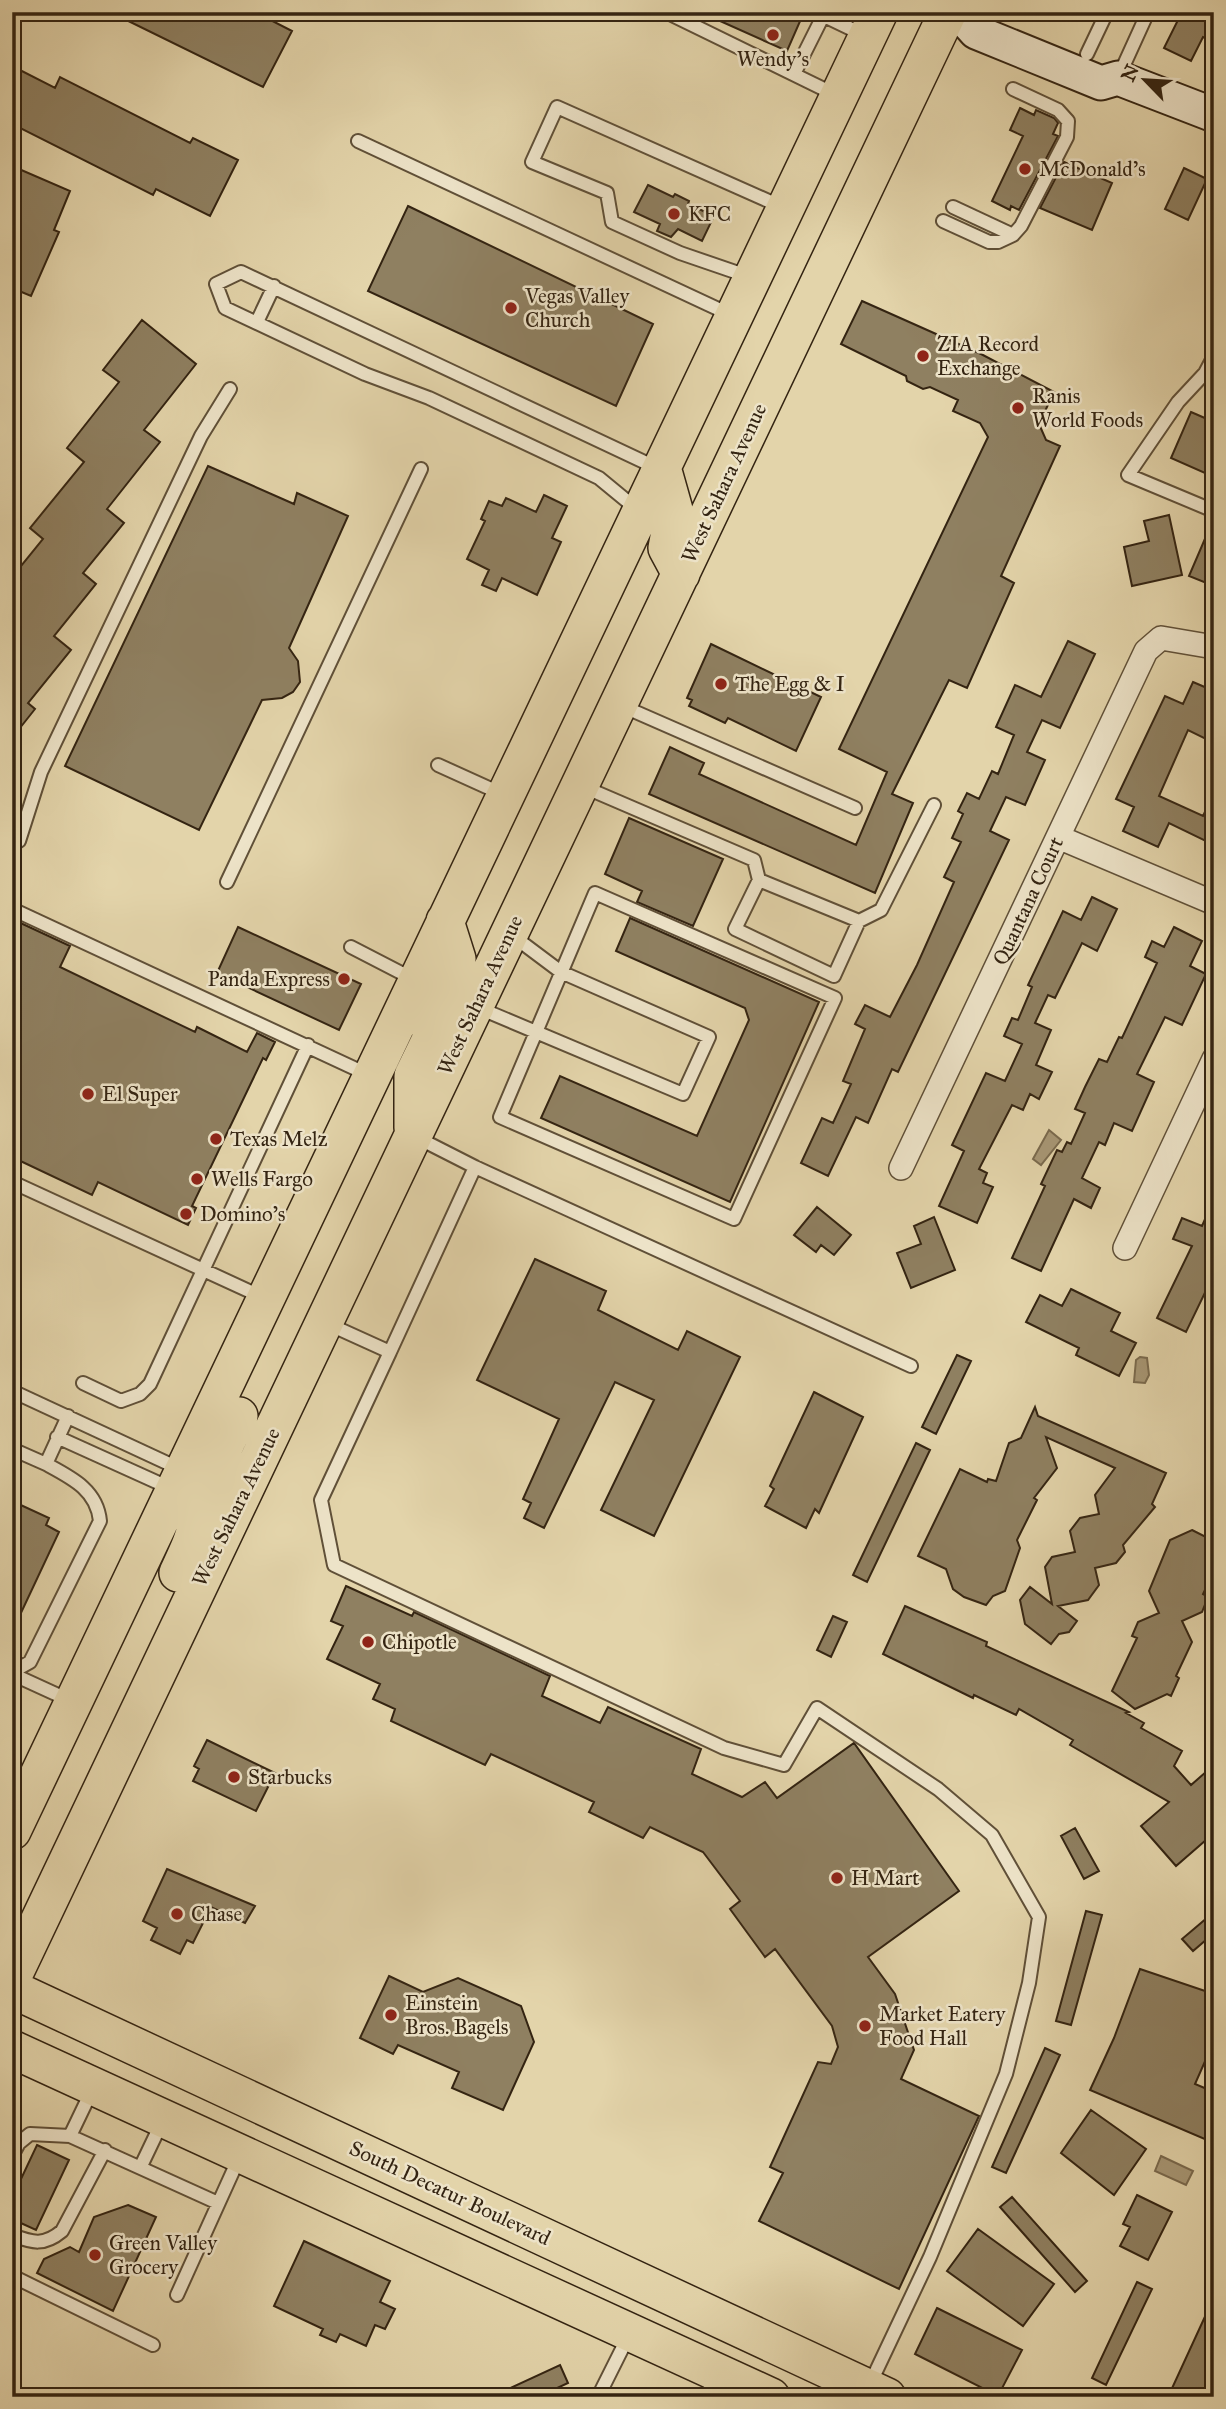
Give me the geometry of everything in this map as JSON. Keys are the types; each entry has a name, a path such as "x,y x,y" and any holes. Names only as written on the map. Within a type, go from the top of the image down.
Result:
{"main road":[{"name":"West Sahara Avenue","path":"12,1978 948,12"},
{"path":"958,12 976,32 1089,79 1101,83 1118,78 1214,115"},
{"path":"988,12 1110,63 1118,78"},
{"path":"12,1831 445,921 663,471 873,24"},
{"path":"682,426 692,461 688,478 689,496 710,512"},
{"path":"663,471 674,510 667,548 681,574"},
{"path":"445,921 457,959 452,976 453,994 475,1007"},
{"path":"413,1136 413,1076 430,1041 436,1008 431,994 417,981"},
{"path":"232,1516 218,1492 215,1471 240,1415 242,1352"},
{"path":"153,1679 163,1605 196,1533 198,1501 180,1481"},
{"name":"South Decatur Boulevard","path":"12,1989 878,2392"},
{"path":"12,2049 631,2332 712,2384 771,2397"},
{"path":"352,2204 389,2209 502,2247 511,2245 527,2229"},
{"path":"512,2277 520,2264 530,2262 596,2289 679,2299"},
{"path":"790,2397 804,2358"}],"street":[{"name":"Quantana Court","path":"901,1168 1146,651 1161,638 1214,647"},
{"path":"1058,836 1214,903"},
{"path":"1125,1248 1214,1059"}],"lane":[{"path":"666,12 839,97"},
{"path":"1087,54 1107,12"},
{"path":"1118,78 1148,12"},
{"path":"794,74 820,14 873,24"},
{"path":"943,221 989,242 998,242 1021,226 1067,137 1068,121 1058,110 1013,89"},
{"path":"752,278 680,253 612,222 607,193 532,162 557,107 785,209"},
{"path":"358,141 734,317"},
{"path":"953,206 1013,234"},
{"path":"642,514 599,478 429,398 365,374 225,308 216,284 241,272 663,471"},
{"path":"257,322 274,286"},
{"path":"1214,356 1205,373 1178,402 1128,475 1214,511"},
{"path":"19,841 41,772 201,436 230,389"},
{"path":"227,882 421,469"},
{"path":"619,705 855,808"},
{"path":"438,765 505,796"},
{"path":"580,785 754,860 759,880 735,929 834,975 859,921 881,910 934,805"},
{"path":"759,880 859,921"},
{"path":"595,893 835,998 734,1219 500,1117 536,1033 595,893"},
{"path":"12,909 371,1076"},
{"path":"475,1007 683,1094 709,1037 561,972 510,934"},
{"path":"351,947 417,981"},
{"path":"83,1383 121,1401 140,1394 150,1384 308,1045"},
{"path":"413,1136 475,1167 911,1366"},
{"path":"475,1167 321,1500 334,1565 724,1748 784,1765 817,1708 938,1789 992,1835 1039,1917 1030,1983 1006,2074 878,2392"},
{"path":"12,1182 265,1298"},
{"path":"324,1322 390,1352"},
{"path":"12,1391 68,1416 180,1481"},
{"path":"46,1464 68,1416"},
{"path":"57,1437 180,1481"},
{"path":"12,1449 72,1478 89,1492 98,1505 100,1521 30,1662 12,1673"},
{"path":"12,1673 74,1702"},
{"path":"70,2136 94,2086"},
{"path":"141,2166 164,2118"},
{"path":"12,2156 19,2143 30,2134 70,2136 218,2203"},
{"path":"12,2235 36,2244 52,2239 62,2231 105,2150"},
{"path":"177,2295 241,2153"},
{"path":"12,2276 153,2345"},
{"path":"598,2397 631,2332"}],"shaded area":[{"path":"1049,1130 1061,1140 1041,1165 1033,1159"},
{"path":"1140,1357 1147,1358 1149,1375 1145,1383 1134,1382 1136,1360"},
{"path":"1161,2156 1193,2171 1186,2185 1155,2171"}],"building":[{"path":"110,12 255,12 292,31 263,87"},
{"name":"Wendy's","path":"700,12 785,12 801,19 787,51"},
{"path":"1182,12 1199,12 1214,20 1214,42 1203,37 1191,61 1164,48"},
{"path":"12,66 55,88 60,77 190,143 193,138 238,160 210,216 156,189 153,195 12,124"},
{"name":"McDonald's","path":"1020,108 1034,115 1036,110 1054,118 1058,123 1053,134 1058,136 1019,210 1011,206 1010,210 992,201 1023,136 1010,130"},
{"path":"1064,162 1112,183 1092,230 1040,208"},
{"path":"12,166 70,191 54,230 59,232 31,296 12,288"},
{"path":"1184,168 1207,179 1188,220 1165,209"},
{"name":"KFC","path":"648,185 673,197 675,194 689,201 688,204 714,216 702,241 678,229 671,237 657,231 660,224 634,212"},
{"name":"Vegas Valley Church","path":"408,206 653,324 616,406 368,291"},
{"path":"862,301 981,354 1054,392 1039,424 1046,440 1060,446 1001,576 1014,583 967,688 949,680 892,794 913,803 875,893 649,794 670,747 704,763 699,774 856,845 887,772 839,749 988,437 980,423 953,411 958,400 930,387 923,389 907,381 906,376 841,344"},
{"path":"142,320 196,364 144,430 160,442 107,509 124,523 83,573 96,584 54,636 71,650 28,703 35,709 12,738 12,612 20,603 12,597 12,577 43,539 30,528 84,462 67,448 119,382 103,370"},
{"path":"1191,412 1214,422 1214,477 1171,458"},
{"path":"208,466 294,504 297,493 348,516 289,648 298,661 300,682 293,692 282,698 262,700 199,830 65,766"},
{"path":"544,495 567,506 552,538 561,542 537,595 502,578 496,591 482,585 489,570 467,559 485,521 481,519 489,501 502,506 506,498 536,512"},
{"path":"1169,515 1182,575 1132,586 1124,547 1149,541 1144,521"},
{"path":"1214,520 1214,586 1189,576"},
{"path":"1068,641 1095,654 1060,728 1042,720 1027,752 1045,760 1025,805 1006,797 990,831 1009,840 898,1072 892,1069 868,1123 856,1117 828,1176 801,1163 822,1118 833,1123 851,1084 843,1081 865,1029 855,1024 865,1005 890,1017 917,965 954,882 944,877 961,842 952,838 963,814 958,811 967,793 979,799 992,771 998,774 1014,735 996,727 1015,685 1041,697"},
{"path":"711,644 821,697 796,751 728,718 725,723 689,706 692,700 687,698"},
{"path":"1193,682 1214,691 1214,727 1208,740 1188,730 1159,796 1203,816 1214,793 1214,845 1169,823 1158,847 1123,831 1134,807 1116,799 1165,696 1183,704"},
{"path":"629,818 723,859 693,926 637,902 642,891 605,874"},
{"path":"1092,897 1117,909 1097,951 1082,943 1055,998 1048,995 1035,1023 1051,1030 1036,1065 1052,1072 1039,1099 1030,1094 1023,1110 1012,1105 979,1169 987,1173 983,1183 993,1187 977,1223 939,1206 964,1151 952,1145 986,1073 1005,1081 1022,1044 1004,1036 1012,1018 1018,1020 1032,987 1028,985 1063,911 1081,920"},
{"path":"630,918 819,1002 730,1202 541,1118 560,1076 697,1136 749,1020 745,1008 616,951"},
{"name":"El Super","path":"12,919 70,946 60,967 195,1032 197,1027 247,1052 257,1033 275,1042 266,1060 263,1058 192,1206 196,1208 188,1225 98,1182 92,1195 12,1157"},
{"path":"238,927 361,984 339,1030 217,973"},
{"path":"1174,927 1202,941 1190,966 1206,974 1182,1025 1165,1017 1137,1074 1154,1082 1132,1131 1114,1123 1105,1145 1099,1142 1082,1178 1100,1188 1091,1208 1074,1199 1041,1271 1012,1258 1045,1186 1041,1184 1057,1150 1062,1152 1067,1142 1071,1144 1085,1113 1075,1109 1085,1087 1099,1059 1107,1062 1119,1037 1122,1038 1157,963 1145,957 1152,941 1164,947"},
{"path":"1214,1199 1214,1274 1186,1332 1157,1318 1192,1246 1173,1239 1182,1218 1202,1226"},
{"path":"817,1207 851,1235 834,1255 821,1245 816,1252 794,1235"},
{"path":"934,1217 955,1270 911,1288 897,1253 921,1244 914,1226"},
{"path":"535,1259 606,1291 598,1310 678,1350 687,1331 740,1357 654,1536 601,1510 654,1400 615,1382 544,1528 524,1518 531,1503 523,1499 559,1419 477,1380"},
{"path":"1071,1289 1120,1313 1111,1331 1136,1343 1119,1376 1076,1355 1079,1348 1026,1322 1040,1295 1062,1306"},
{"path":"957,1355 971,1361 936,1434 922,1427"},
{"path":"814,1392 863,1417 819,1513 815,1509 806,1528 765,1506 774,1489 770,1486"},
{"path":"1035,1407 1038,1416 1166,1473 1152,1504 1155,1507 1123,1545 1125,1552 1116,1563 1095,1568 1099,1585 1088,1600 1058,1606 1077,1621 1069,1632 1059,1634 1051,1644 1025,1624 1020,1600 1030,1587 1052,1604 1045,1567 1052,1557 1075,1552 1070,1531 1080,1518 1099,1514 1095,1495 1115,1468 1046,1437 1057,1468 1034,1498 1037,1500 1017,1540 1020,1548 1005,1591 993,1596 986,1605 964,1597 953,1589 946,1569 918,1556 960,1469 987,1482 988,1479 996,1481 1009,1443 1021,1438"},
{"path":"916,1443 930,1450 867,1582 853,1575"},
{"path":"12,1501 49,1518 46,1525 59,1532 12,1632"},
{"path":"1192,1530 1214,1541 1214,1571 1203,1594 1208,1597 1202,1612 1182,1621 1192,1642 1176,1676 1179,1678 1171,1696 1167,1694 1135,1709 1112,1691 1137,1638 1132,1636 1138,1622 1159,1613 1149,1591 1170,1540"},
{"path":"346,1586 412,1616 414,1612 550,1676 542,1696 600,1723 608,1707 701,1749 692,1774 742,1797 765,1782 777,1798 854,1743 959,1891 868,1957 895,1994 914,2050 901,2079 979,2116 899,2289 759,2221 783,2173 770,2167 818,2062 831,2064 838,2047 832,2026 775,1949 765,1957 730,1909 740,1901 703,1852 650,1827 643,1838 589,1812 594,1802 491,1754 485,1765 391,1721 395,1709 373,1699 380,1684 327,1659 343,1626 331,1621"},
{"path":"905,1606 987,1642 986,1646 1129,1712 1126,1713 1144,1723 1141,1728 1182,1751 1174,1766 1191,1785 1214,1765 1214,1833 1176,1866 1141,1826 1169,1802 1070,1745 1073,1740 1019,1709 1016,1715 974,1695 973,1698 883,1654"},
{"path":"833,1616 847,1622 831,1657 817,1650"},
{"name":"Starbucks","path":"207,1740 275,1773 256,1811 193,1781 199,1769 194,1766"},
{"path":"1075,1828 1099,1871 1084,1879 1061,1836"},
{"name":"Chase","path":"167,1869 255,1906 245,1923 211,1907 193,1943 187,1940 180,1954 151,1940 157,1928 143,1921"},
{"path":"1086,1911 1102,1915 1071,2025 1056,2021"},
{"path":"1214,1912 1214,1933 1193,1951 1182,1939"},
{"path":"1140,1969 1214,1994 1214,2041 1195,2084 1214,2092 1214,2143 1090,2090 1114,2038"},
{"path":"389,1976 423,1992 458,1978 521,2006 534,2042 503,2110 452,2088 459,2072 398,2045 393,2054 360,2038"},
{"path":"1045,2048 1060,2055 1006,2173 992,2167"},
{"path":"1091,2110 1146,2149 1114,2195 1061,2153"},
{"path":"37,2145 69,2160 36,2230 12,2219 12,2198"},
{"path":"1137,2195 1172,2212 1148,2260 1120,2246 1130,2227 1123,2224"},
{"path":"1012,2197 1087,2281 1075,2292 1000,2207"},
{"name":"Green Valley Grocery","path":"128,2205 156,2217 113,2311 37,2273 44,2259 70,2247 79,2252 94,2217"},
{"path":"978,2229 1054,2284 1023,2326 947,2271"},
{"path":"304,2241 390,2281 380,2302 395,2309 385,2329 375,2325 366,2346 340,2334 336,2342 320,2335 323,2329 274,2306"},
{"path":"1137,2282 1152,2289 1106,2385 1092,2378"},
{"path":"1214,2297 1214,2397 1168,2397"},
{"path":"937,2308 1022,2350 998,2396 915,2354"},
{"path":"560,2365 568,2383 538,2397 491,2397"}],"place":[{"name":"Wendy's","path":"773,35"},
{"name":"McDonald's","path":"1025,169"},
{"name":"KFC","path":"674,214"},
{"name":"Vegas Valley Church","path":"511,308"},
{"name":"ZIA Record Exchange","path":"923,356"},
{"name":"Ranis World Foods","path":"1018,408"},
{"name":"The Egg & I","path":"721,684"},
{"name":"Panda Express","path":"344,979"},
{"name":"El Super","path":"88,1094"},
{"name":"Texas Melz","path":"216,1139"},
{"name":"Wells Fargo","path":"197,1179"},
{"name":"Domino's","path":"186,1214"},
{"name":"Chipotle","path":"368,1642"},
{"name":"Starbucks","path":"234,1777"},
{"name":"H Mart","path":"837,1878"},
{"name":"Chase","path":"177,1914"},
{"name":"Einstein Bros. Bagels","path":"391,2015"},
{"name":"Market Eatery Food Hall","path":"865,2026"},
{"name":"Green Valley Grocery","path":"95,2255"}]}
